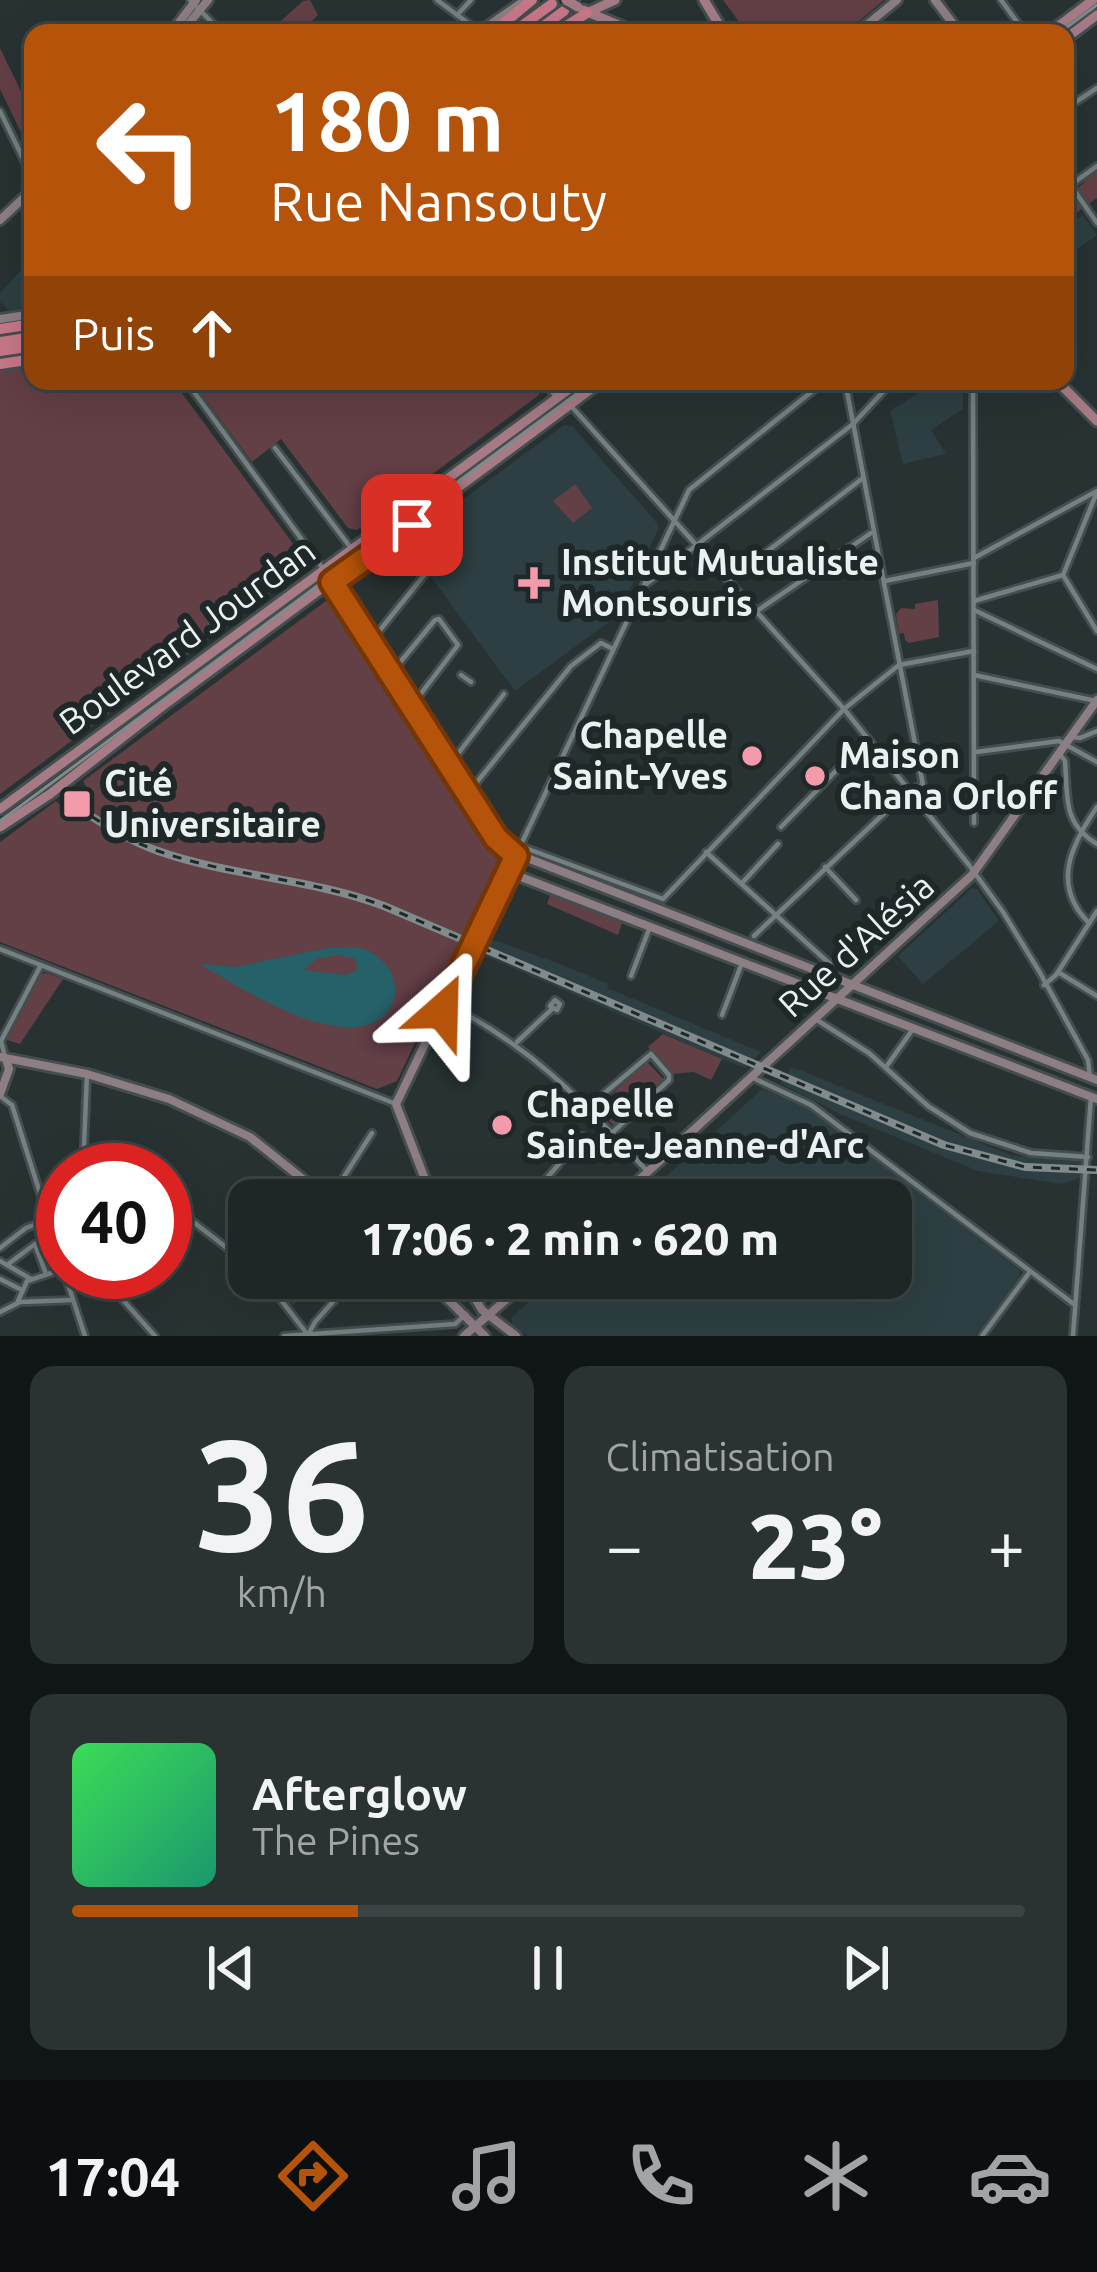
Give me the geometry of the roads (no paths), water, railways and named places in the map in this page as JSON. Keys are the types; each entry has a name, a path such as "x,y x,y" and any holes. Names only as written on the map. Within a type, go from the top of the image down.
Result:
{"highway":[{"path":"502,24 529,0"},
{"path":"524,24 552,4"},
{"path":"566,24 583,10"}],"main road":[{"path":"1061,24 1094,0"},
{"path":"583,10 609,1"},
{"path":"565,6 616,24"},
{"name":"Boulevard Jourdan","path":"0,809 561,390"},
{"name":"Boulevard Jourdan","path":"0,826 50,794 591,390"},
{"path":"1066,390 1097,422"}],"street":[{"path":"195,3 208,0"},
{"path":"437,0 469,24"},
{"path":"457,15 471,0"},
{"path":"492,24 529,0"},
{"path":"868,24 897,0"},
{"path":"935,0 953,24"},
{"path":"0,111 24,160"},
{"path":"1074,193 1097,223"},
{"path":"0,220 24,197"},
{"path":"192,390 324,571"},
{"path":"563,390 571,406 844,709 974,873 1016,932 1094,1078"},
{"path":"425,1179 396,1104 689,490 814,390"},
{"path":"846,390 929,816"},
{"path":"645,585 853,424 885,390"},
{"path":"973,390 974,823"},
{"path":"275,448 351,548"},
{"path":"729,580 863,478"},
{"path":"883,581 974,560 1097,492"},
{"path":"974,605 1063,575 1097,492"},
{"path":"757,611 873,532"},
{"path":"372,640 425,574"},
{"path":"1063,575 1097,631"},
{"path":"332,582 504,849 659,899 669,895 844,709 899,665 974,651"},
{"path":"974,605 1097,669"},
{"path":"392,672 440,619 458,645 412,704"},
{"path":"468,793 571,666 601,643 613,649"},
{"path":"461,675 470,682"},
{"path":"974,675 1096,700"},
{"path":"450,764 504,694"},
{"name":"Rue d'Alésia","path":"640,1179 974,873 1096,700"},
{"path":"1065,745 1097,731"},
{"path":"781,827 868,738"},
{"path":"974,752 1059,741 1097,762"},
{"path":"1065,745 1070,818 1079,833 1097,844"},
{"path":"754,936 909,790 922,784"},
{"path":"1089,923 1067,884 1068,858 1097,807"},
{"path":"742,883 778,844"},
{"path":"518,851 1094,1078"},
{"path":"706,851 830,964"},
{"path":"825,867 856,901"},
{"path":"508,872 1094,1098 1073,1336"},
{"path":"1045,985 1097,910"},
{"path":"631,976 650,926"},
{"path":"0,949 396,1104"},
{"path":"722,1015 742,962"},
{"path":"36,1181 12,1105 0,1095 9,1069 2,1041 41,964"},
{"path":"1058,972 1097,996"},
{"path":"445,1004 516,1043 588,1107 648,1172"},
{"path":"516,1043 552,1009"},
{"path":"815,1019 970,1133 1031,1153 1088,1157"},
{"path":"886,1067 913,1028"},
{"path":"588,1107 647,1054 669,1075 612,1133"},
{"path":"3,1057 148,1090 243,1134 302,1179"},
{"path":"1094,1078 1097,1065"},
{"path":"84,1143 87,1074"},
{"path":"751,1078 811,1105 1075,1305"},
{"path":"343,1179 373,1133"},
{"path":"547,1179 583,1136"},
{"path":"192,1221 228,1248"},
{"path":"0,1248 36,1224"},
{"path":"32,1279 4,1263 36,1247"},
{"path":"982,1336 1030,1271"},
{"path":"18,1302 22,1290 36,1278"},
{"path":"0,1279 22,1290"},
{"path":"122,1299 155,1336"},
{"path":"280,1299 308,1335"},
{"path":"308,1335 337,1299"},
{"path":"449,1299 479,1332"},
{"path":"473,1299 516,1336"},
{"path":"455,1324 464,1335 479,1332 508,1299"},
{"path":"0,1312 18,1302 73,1300 85,1336"},
{"path":"284,1336 455,1324 466,1314"}],"water":[{"path":"356,947 385,963 395,989 393,1002 374,1023 338,1027 297,1016 200,964 235,967","holes":["318,958 355,959 358,970 346,975 303,970"]}],"tunnel":[{"path":"564,11 579,0"}],"tram line":[{"path":"1071,24 1097,5"},
{"path":"0,821 582,390"}],"railway":[{"path":"77,807 158,851 384,906 944,1145 1025,1167 1097,1170"}],"place":[{"name":"Institut Mutualiste Montsouris","path":"534,583"},
{"name":"Chapelle Saint-Yves","path":"752,756"},
{"name":"Maison Chana Orloff","path":"815,776"},
{"name":"Cité Universitaire","path":"77,804"},
{"name":"Chapelle Sainte-Jeanne-d'Arc","path":"502,1125"}]}
